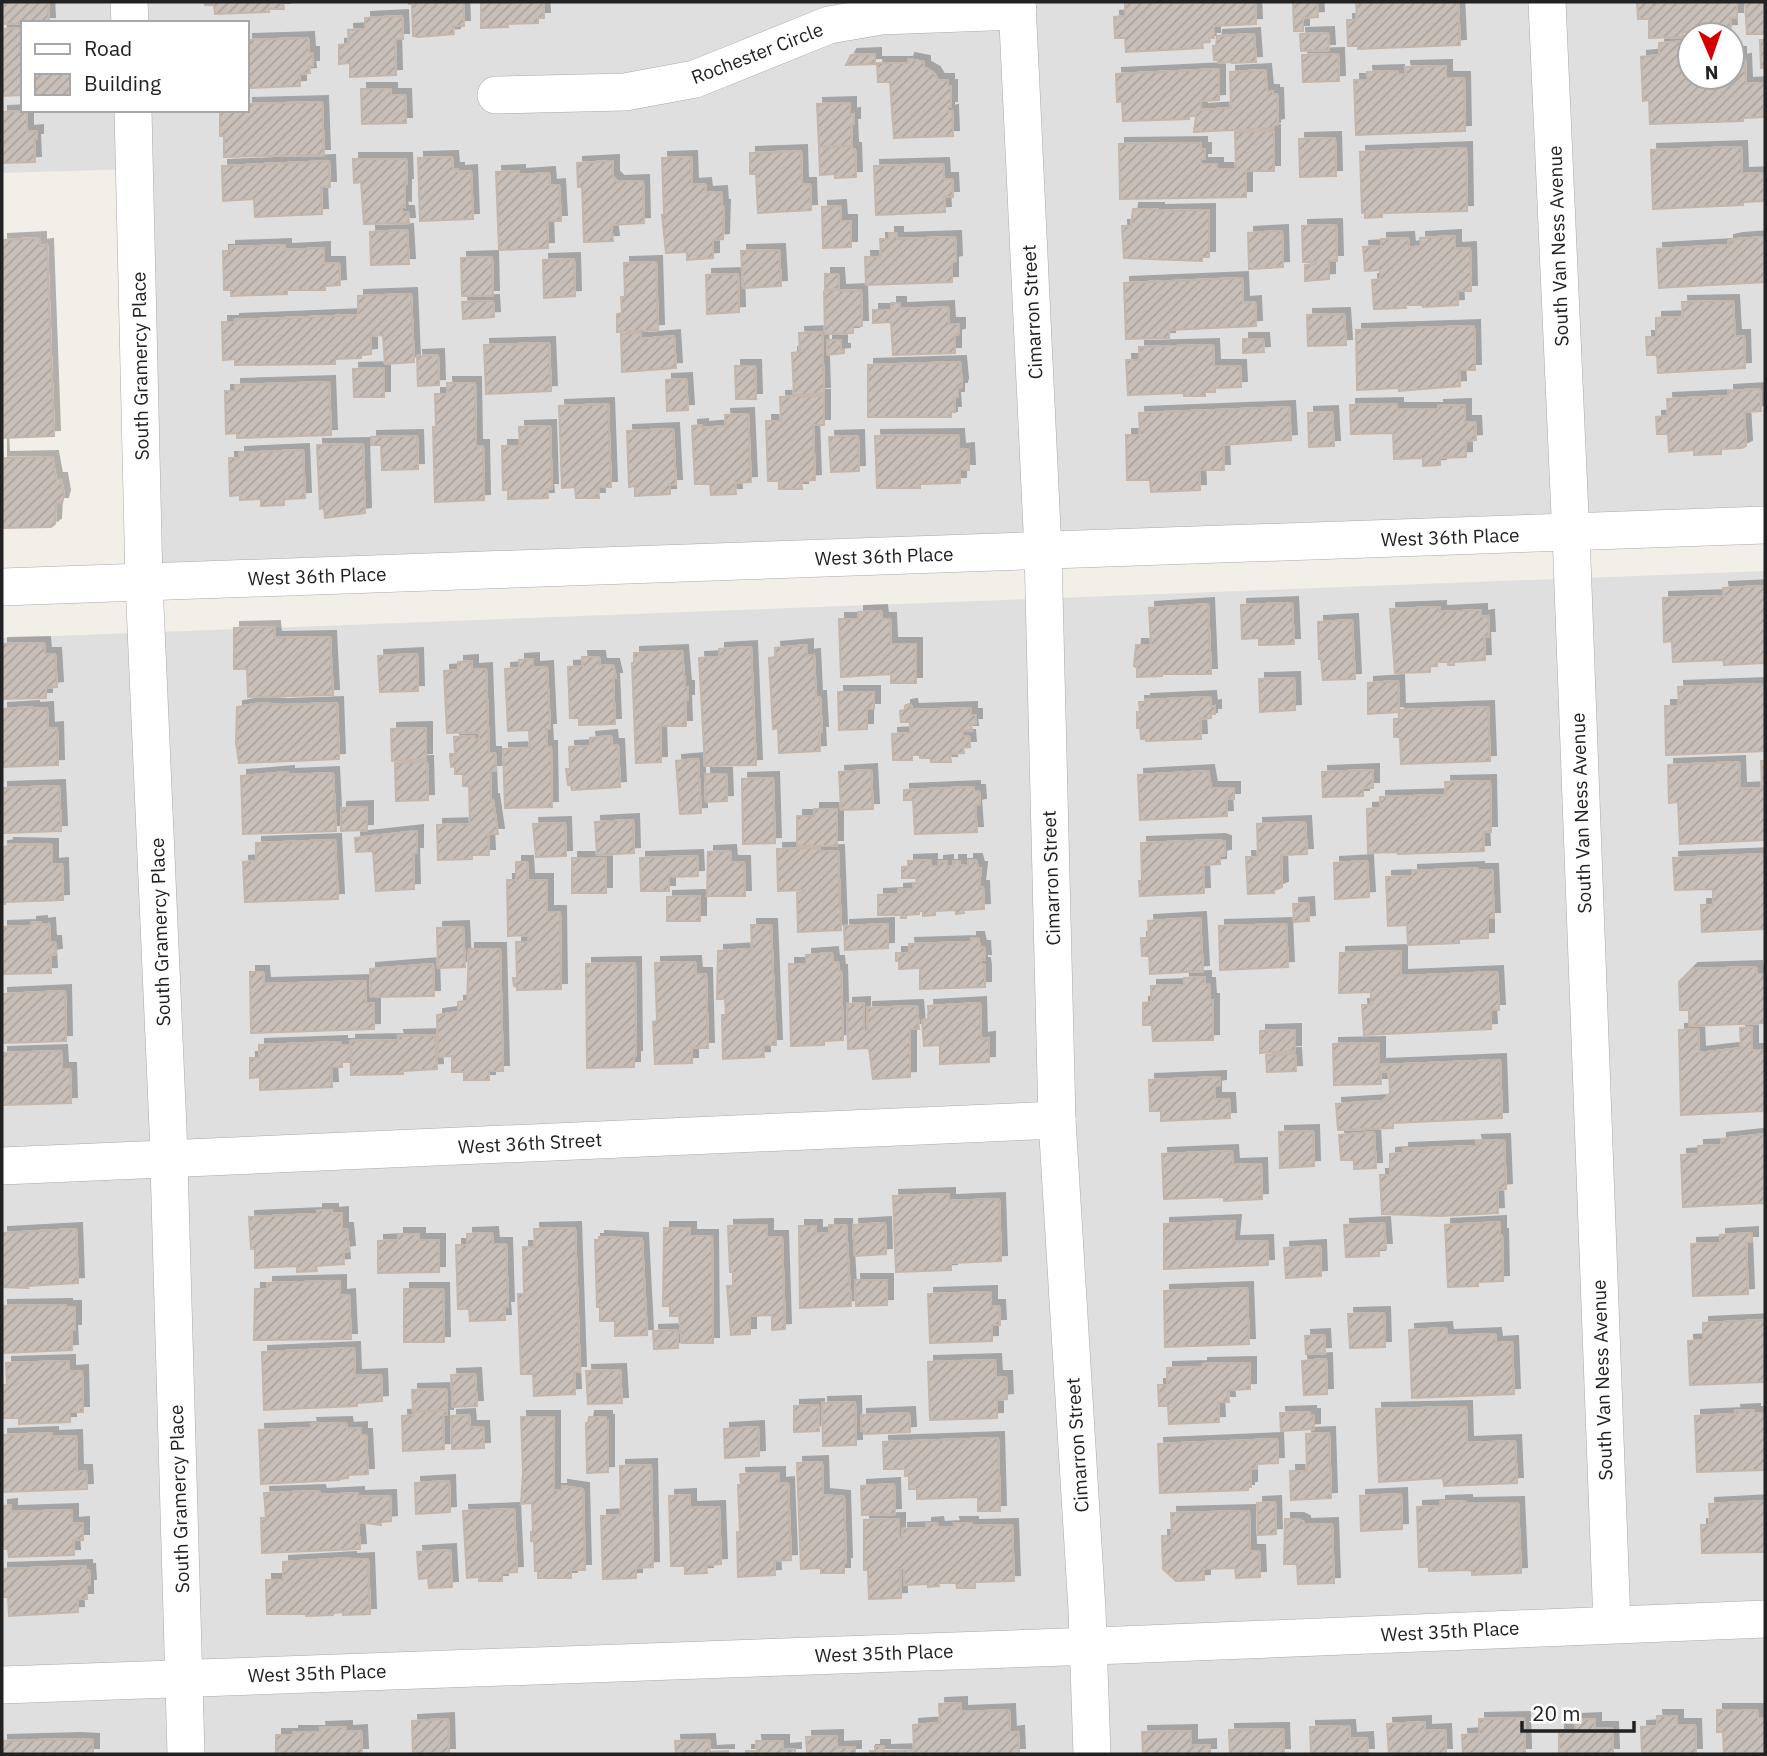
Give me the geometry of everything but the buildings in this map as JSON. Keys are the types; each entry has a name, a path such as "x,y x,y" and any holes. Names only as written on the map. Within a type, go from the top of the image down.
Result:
{"street":[{"path":"129,2 130,21"},
{"name":"South Van Ness Avenue","path":"1548,2 1612,1624"},
{"name":"Rochester Circle","path":"496,95 625,92 695,79 829,25 881,16 1018,6"},
{"name":"Cimarron Street","path":"1018,6 1043,551 1057,1120 1089,1646 1092,1754"},
{"name":"South Gramercy Place","path":"133,112 144,582 169,1159 186,1754"},
{"name":"West 36th Place","path":"2,587 1765,525"},
{"name":"West 36th Street","path":"2,1166 1057,1120"},
{"name":"West 35th Place","path":"2,1685 1765,1619"}],"shaded area":[{"path":"2,2 1765,2 1765,525 144,582 135,169 2,173"},
{"path":"1765,571 1765,1754 2,1754 2,638"}]}
